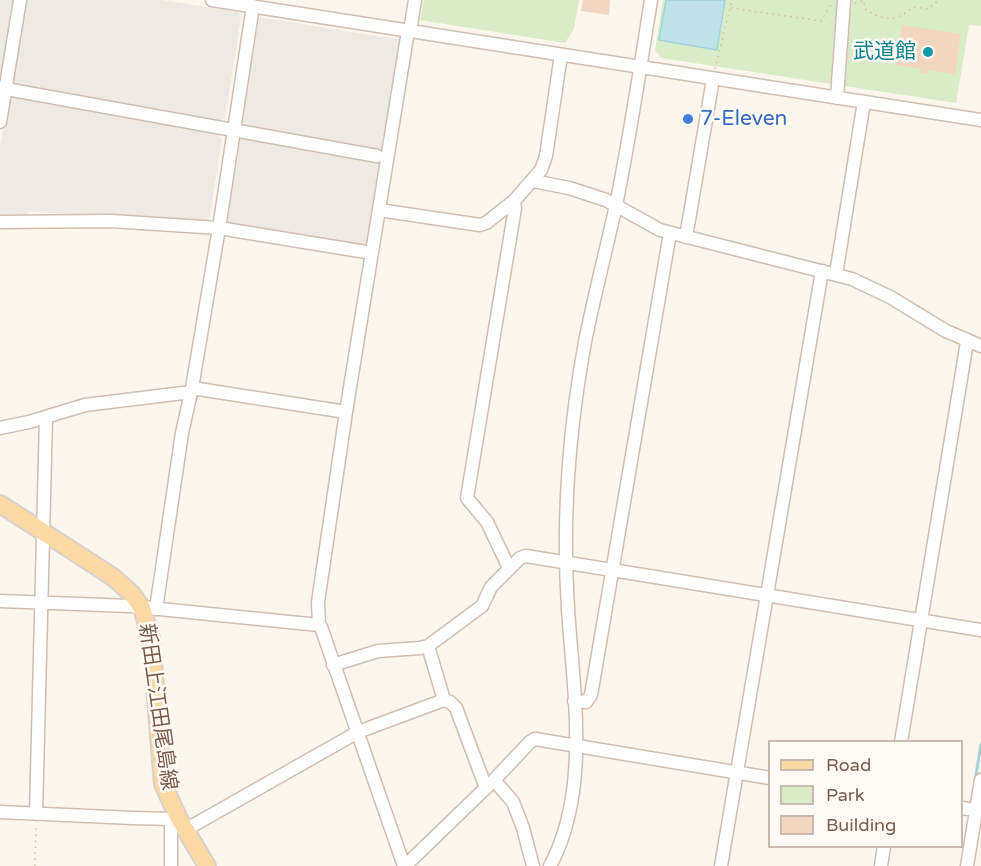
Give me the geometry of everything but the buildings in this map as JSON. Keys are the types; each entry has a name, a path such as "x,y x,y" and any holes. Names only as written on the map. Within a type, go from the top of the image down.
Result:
{"main road":[{"name":"新田上江田尾島線","path":"0,504 113,577 149,608 163,784 178,822 207,866"}],"street":[{"path":"0,122 3,89 20,0"},
{"path":"212,0 981,120"},
{"path":"415,0 318,589 319,625 404,866 490,784 530,742 536,739 768,778"},
{"path":"550,866 560,848 572,803 576,745 565,562 568,471 585,343 616,205 651,0"},
{"path":"837,98 844,2"},
{"path":"149,608 192,390 253,6"},
{"path":"379,210 480,225 486,223 514,201 541,170 546,156 561,55"},
{"path":"686,237 713,79"},
{"path":"3,89 377,156"},
{"path":"836,274 864,102"},
{"path":"533,181 585,192 616,205 653,228 836,274 869,286 946,332 981,346"},
{"path":"509,568 487,522 467,498 515,208 514,201"},
{"path":"0,222 219,222 372,253"},
{"path":"574,701 586,702 591,695 670,233"},
{"path":"721,866 822,271"},
{"path":"902,740 967,342"},
{"path":"0,428 85,405 192,390 346,412"},
{"path":"36,814 46,417"},
{"path":"333,665 378,651 428,646 482,606 491,586 509,568 526,556 981,630"},
{"path":"0,601 149,608 319,625"},
{"path":"428,646 444,700"},
{"path":"0,812 178,822 358,732 444,700 456,708 490,784 513,802 533,866"},
{"path":"967,866 979,810 981,780"},
{"path":"963,808 979,810"},
{"path":"171,866 178,822"},
{"path":"881,866 884,848"}],"path":[{"path":"713,79 732,0"},
{"path":"864,2 866,10 877,16 892,19 903,16 913,7 928,9 939,0"},
{"path":"731,8 820,21 831,2 844,2"},
{"path":"35,866 36,814"}],"shaded area":[{"path":"0,0 14,0 0,91"},
{"path":"23,0 161,0 238,12 241,17 225,118 218,122 216,133 222,139 209,220 204,223 131,217 61,216 30,211 27,214 0,215 0,147 8,98 14,96 16,84 11,79"},
{"path":"259,17 402,40 368,247 227,223"}],"green space":[{"path":"424,0 579,0 574,29 565,43 420,20"},
{"path":"663,0 981,0 981,26 969,25 956,103 661,58 655,50"}],"water":[{"path":"666,0 725,0 717,50 659,40"}],"waterway":[{"path":"975,781 981,744"}],"place":[{"name":"武道館","path":"928,52"},
{"name":"7-Eleven","path":"688,119"}]}
